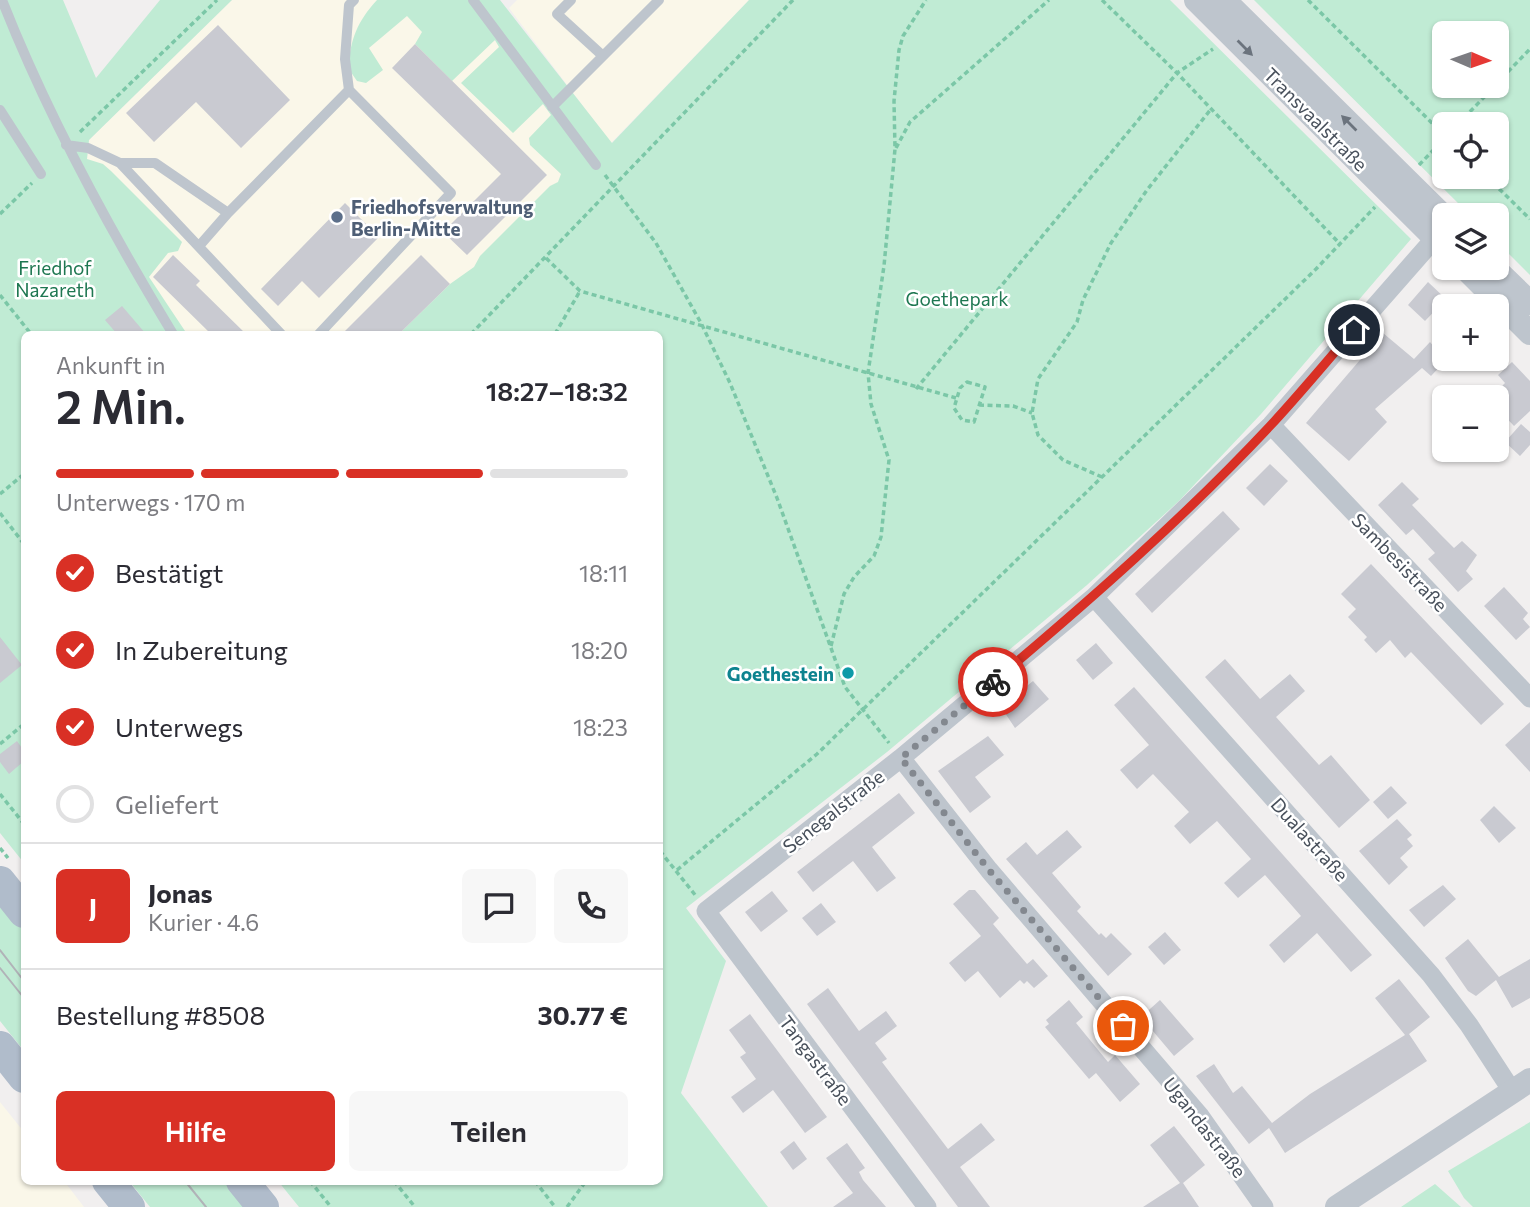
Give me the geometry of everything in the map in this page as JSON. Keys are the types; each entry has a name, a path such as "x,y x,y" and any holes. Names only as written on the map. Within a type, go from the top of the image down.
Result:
{"main road":[{"path":"0,882 21,908"},
{"path":"0,1046 21,1073"},
{"path":"245,1185 263,1207"}],"street":[{"name":"Transvaalstraße","path":"1196,0 1432,224"},
{"name":"Transvaalstraße","path":"1224,0 1432,222"},
{"name":"Senegalstraße","path":"703,906 1094,597 1271,425 1432,244"},
{"path":"1477,280 1530,332"},
{"path":"1506,280 1530,303"},
{"name":"Sambesistraße","path":"1271,425 1530,698"},
{"name":"Dualastraße","path":"1094,597 1431,975 1521,1085"},
{"name":"Ugandastraße","path":"898,754 985,865 1200,1116 1264,1207"},
{"name":"Tangastraße","path":"703,906 927,1207"},
{"path":"1336,1207 1521,1085"}],"lane":[{"path":"2,0 23,53 66,145 171,331"},
{"path":"322,331 451,193 349,90 345,59 349,5 354,0"},
{"path":"473,0 596,164"},
{"path":"571,0 557,14 603,56"},
{"path":"552,107 659,0"},
{"path":"200,245 349,90"},
{"path":"0,110 41,174"},
{"path":"66,145 88,148 120,163 278,331"},
{"path":"120,163 155,163 228,213"}],"path":[{"path":"66,145 217,0"},
{"path":"474,331 793,0"},
{"path":"831,646 844,594 854,577 874,556 881,537 889,460 871,404 868,373 884,266 895,149 894,101 899,50 903,36 926,0"},
{"path":"895,149 910,122 1049,0"},
{"path":"1101,0 1177,73 1340,244"},
{"path":"1308,0 1432,125"},
{"path":"916,389 1177,73 1230,33"},
{"path":"1509,71 1530,49"},
{"path":"1469,112 1483,98"},
{"path":"1102,477 1063,460 1046,446 1033,424 1032,413 1038,379 1077,322 1083,300 1111,243 1147,190 1211,109"},
{"path":"1415,169 1432,150"},
{"path":"0,214 41,174"},
{"path":"614,186 656,243 701,323 730,383 777,498 845,687 898,754"},
{"path":"1499,189 1530,219"},
{"path":"677,870 817,754 1371,212"},
{"path":"545,258 580,291 701,323 916,389 956,398"},
{"path":"557,331 580,291"},
{"path":"0,295 29,331"},
{"path":"972,382 985,387 974,422 958,417 954,408 956,398 960,388 972,382"},
{"path":"979,405 1013,406 1032,413"},
{"path":"0,494 21,476"},
{"path":"0,513 21,540"},
{"path":"0,744 21,726"},
{"path":"0,794 21,820"},
{"path":"663,854 703,906"},
{"path":"313,1185 331,1207"},
{"path":"397,1185 415,1207"},
{"path":"538,1185 555,1207"},
{"path":"567,1207 583,1185"}],"shaded area":[{"path":"232,0 464,0 592,169 432,331 179,331 157,295 87,159 89,140"},
{"path":"517,0 749,0 611,143 509,8"},
{"path":"0,1102 21,1128 21,1185 67,1185 84,1207 0,1207"}],"green space":[{"name":"Friedhof Nazareth","path":"0,0 63,0 96,78 160,0 232,0 89,140 87,159 103,164 182,242 178,251 168,253 149,277 185,331 21,331 21,859 0,833"},
{"name":"Goethepark","path":"377,0 500,0 612,143 749,0 1170,0 1411,239 1261,414 1179,501 1087,585 887,752 686,908 726,961 681,1093 768,1207 299,1207 281,1185 663,1185 663,331 402,331 450,284 474,267 480,256 550,186 558,182 561,174 530,145 529,138 551,115 543,104 513,133 461,83 499,47 495,40 452,81 415,44 422,32 407,16 369,48 383,70 366,83 357,81 348,68 356,31"},
{"path":"1254,0 1530,0 1530,275 1509,254 1509,203 1458,203 1444,189 1509,189 1509,112 1432,112 1432,177"},
{"path":"0,900 21,926 21,1047 0,1021"},
{"path":"1530,1122 1530,1207 1473,1207 1464,1198 1448,1171"},
{"path":"1435,1184 1461,1207 1401,1207"},
{"path":"132,1185 230,1185 248,1207 150,1207"}],"building":[{"path":"218,25 290,100 241,148 196,102 154,142 126,113"},
{"path":"415,44 547,175 467,255 443,232 501,174 392,68"},
{"path":"345,203 379,237 319,298 302,281 278,306 261,289"},
{"path":"173,255 200,281 196,285 243,331 208,331 153,277"},
{"path":"421,255 450,284 402,331 345,331"},
{"path":"1428,282 1441,294 1432,294 1432,314 1425,321 1408,305"},
{"path":"122,306 143,331 114,331 105,320"},
{"path":"1383,333 1414,359 1430,342 1432,344 1432,371 1436,371 1431,376 1422,368 1375,409 1387,422 1349,461 1306,423"},
{"path":"1512,362 1530,381 1530,411 1514,426 1509,421 1509,385 1503,385 1505,383 1498,375 1502,371 1509,371"},
{"path":"1521,424 1530,432 1530,445 1520,456 1509,446 1509,438"},
{"path":"1270,464 1288,481 1264,506 1246,488"},
{"path":"1402,482 1419,499 1412,505 1454,548 1462,541 1477,555 1466,571 1473,579 1458,592 1428,559 1435,553 1413,529 1406,535 1378,505"},
{"path":"1223,511 1240,529 1152,613 1135,594"},
{"path":"1371,564 1504,704 1481,725 1411,652 1405,658 1390,640 1376,653 1364,640 1367,637 1348,617 1356,609 1341,594"},
{"path":"1504,587 1528,613 1523,619 1530,627 1516,640 1484,606"},
{"path":"0,637 21,666 0,683"},
{"path":"1096,643 1113,663 1093,680 1076,660"},
{"path":"1225,659 1260,699 1290,674 1305,691 1276,717 1319,765 1331,755 1370,800 1339,828 1205,677"},
{"path":"1033,681 1049,699 1015,728 1001,707"},
{"path":"1134,687 1372,955 1351,972 1317,933 1284,963 1269,945 1301,916 1265,875 1238,898 1224,883 1251,859 1217,821 1190,844 1174,826 1189,812 1153,774 1137,789 1120,770 1149,745 1114,705"},
{"path":"1530,722 1530,772 1505,745"},
{"path":"988,736 1004,755 975,777 991,797 970,813 938,771"},
{"path":"17,741 21,747 21,764 9,774 0,762 0,754"},
{"path":"1391,786 1407,803 1388,819 1373,802"},
{"path":"899,793 915,813 872,847 896,878 877,892 853,861 813,892 797,872"},
{"path":"1494,806 1516,828 1499,843 1480,820"},
{"path":"1397,819 1412,835 1407,839 1413,846 1400,858 1408,867 1389,885 1359,851"},
{"path":"1067,830 1082,847 1052,873 1081,907 1077,911 1099,935 1101,933 1106,938 1111,933 1132,954 1108,976 1006,859 1026,842 1037,855"},
{"path":"1443,885 1456,899 1424,927 1409,910"},
{"path":"969,890 975,890 999,918 993,924 1027,964 1033,959 1048,976 1034,988 1027,981 1024,984 1020,980 1000,998 978,971 965,982 949,963 981,936 953,904"},
{"path":"772,891 788,911 761,932 745,912"},
{"path":"821,903 836,922 817,936 802,918"},
{"path":"1165,932 1181,950 1164,965 1148,947"},
{"path":"1468,939 1499,977 1530,959 1530,998 1512,1008 1496,980 1476,996 1468,991 1445,958"},
{"path":"1399,979 1430,1017 1409,1034 1427,1061 1285,1153 1269,1128 1249,1144 1196,1076 1214,1064 1233,1093 1242,1086 1272,1123 1310,1094 1405,1035 1375,998"},
{"path":"828,988 859,1031 886,1011 897,1026 875,1043 887,1059 882,1062 948,1149 981,1123 995,1140 960,1167 990,1207 958,1207 841,1050 807,1004"},
{"path":"1069,1000 1083,1017 1076,1023 1108,1062 1115,1055 1140,1084 1120,1102 1096,1073 1089,1079 1045,1027 1049,1024 1046,1020"},
{"path":"1160,1000 1194,1039 1174,1056 1141,1017"},
{"path":"750,1014 827,1117 805,1133 773,1090 743,1113 731,1097 756,1079 740,1057 746,1053 729,1030"},
{"path":"1174,1126 1205,1165 1183,1183 1199,1207 1143,1207 1180,1183 1150,1145"},
{"path":"794,1141 807,1159 793,1170 780,1152"},
{"path":"847,1143 865,1168 859,1172 863,1180 886,1207 833,1207 853,1193 826,1158"}],"tram line":[{"path":"0,950 21,977"},
{"path":"0,968 21,994"},
{"path":"188,1185 206,1207"}],"way so far":[{"path":"993,682 901,758 989,870 1123,1026"}],"place":[{"name":"Friedhofsverwaltung Berlin-Mitte","path":"337,217"},
{"name":"Goethestein","path":"848,673"}],"route":[{"path":"993,682 1094,597 1184,512 1271,425 1354,330"}]}
